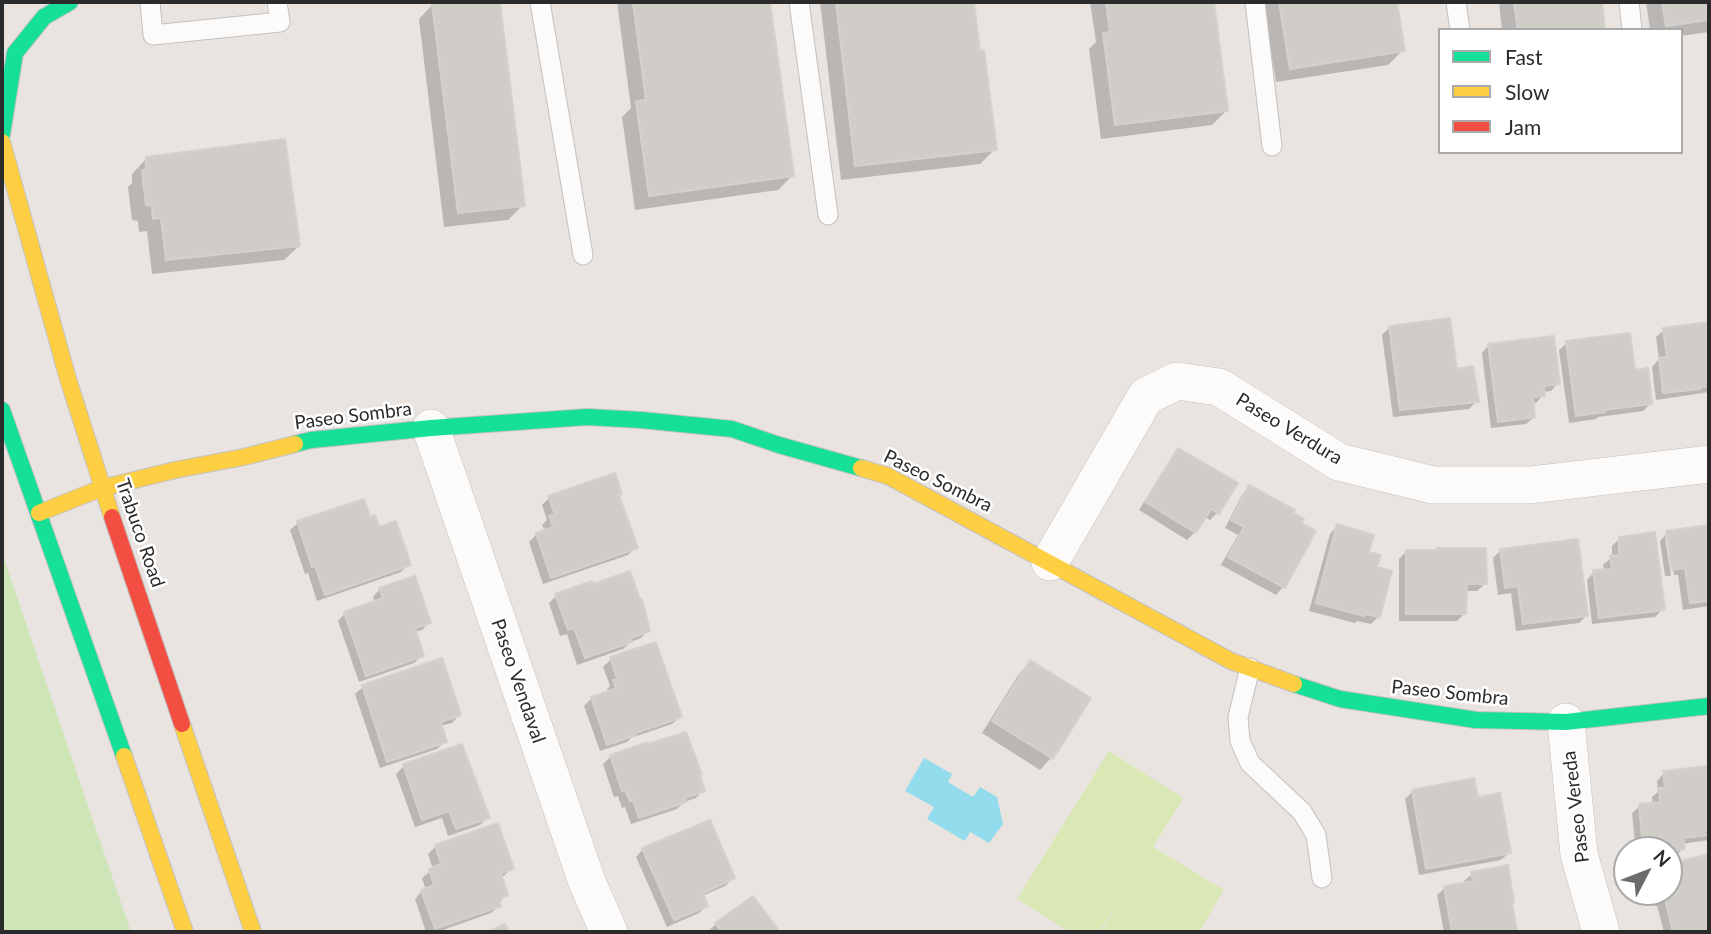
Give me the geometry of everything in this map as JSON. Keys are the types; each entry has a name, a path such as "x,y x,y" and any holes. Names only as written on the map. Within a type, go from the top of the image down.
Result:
{"street":[{"path":"2,134 15,53 44,17 70,2"},
{"name":"Trabuco Road","path":"2,142 68,379 102,488 253,932"},
{"name":"Paseo Verdura","path":"1050,562 1146,396 1177,381 1219,387 1339,461 1433,485 1530,485 1709,464"},
{"path":"2,410 185,932"},
{"name":"Paseo Sombra","path":"39,513 102,488 311,440 587,417 732,429 888,476 1231,661 1340,699 1476,720 1566,722 1709,706"},
{"name":"Paseo Vendaval","path":"431,428 587,882 609,932"},
{"name":"Paseo Vereda","path":"1566,722 1579,854 1601,932"}],"lane":[{"path":"150,2 153,36 280,22 277,2"},
{"path":"540,2 583,256"},
{"path":"799,2 828,215"},
{"path":"1255,2 1272,146"},
{"path":"1456,2 1460,28"},
{"path":"1629,2 1632,28"},
{"path":"1250,668 1238,717 1240,741 1250,763 1302,812 1316,835 1322,878"}],"green space":[{"path":"2,553 131,932 2,932"},
{"path":"1109,751 1183,798 1153,847 1224,890 1199,932 1101,932 1119,900 1099,932 1070,932 1017,899"}],"water":[{"path":"924,758 952,774 948,782 973,797 980,787 997,797 1003,824 989,843 970,832 965,841 927,819 934,807 905,791"}],"building":[{"path":"500,2 525,206 458,213 432,3"},
{"path":"633,2 770,2 794,176 649,196 636,101 646,100"},
{"path":"836,2 974,2 980,51 984,50 997,150 855,166"},
{"path":"1106,2 1214,2 1228,111 1115,125 1103,33 1110,32"},
{"path":"1279,2 1397,2 1405,51 1290,69"},
{"path":"1514,2 1602,2 1605,28 1518,28"},
{"path":"1662,2 1709,2 1709,20 1666,26"},
{"path":"285,139 300,246 166,260 161,218 153,219 152,206 146,205 142,171 146,169 146,157"},
{"path":"1450,318 1457,369 1473,366 1479,402 1400,410 1389,326"},
{"path":"1709,322 1709,386 1663,393 1659,358 1667,357 1663,328"},
{"path":"1630,333 1635,370 1648,368 1652,404 1576,416 1566,341"},
{"path":"1554,336 1560,384 1544,386 1545,396 1533,397 1535,417 1498,422 1488,344"},
{"path":"1178,448 1238,483 1219,514 1211,509 1196,533 1145,502"},
{"path":"615,473 622,494 619,495 638,548 551,578 536,533 553,527 549,516 555,514 548,496"},
{"path":"1249,485 1295,510 1293,513 1304,519 1301,523 1316,531 1285,588 1228,557 1244,527 1231,520"},
{"path":"364,499 370,517 375,515 379,527 396,521 411,565 325,595 315,566 312,567 297,521"},
{"path":"1337,524 1374,535 1369,552 1381,555 1377,567 1392,571 1380,617 1364,616 1316,603"},
{"path":"1709,525 1709,601 1690,603 1685,568 1672,570 1666,531"},
{"path":"1655,532 1665,610 1599,618 1593,570 1612,569 1610,556 1619,555 1619,537"},
{"path":"1578,539 1588,616 1523,624 1518,586 1505,588 1500,549"},
{"path":"1486,548 1487,584 1467,584 1466,614 1406,614 1406,550"},
{"path":"630,571 642,599 650,631 631,638 632,642 585,658 574,628 568,630 555,594"},
{"path":"415,576 431,623 415,628 424,656 366,676 344,612 383,598 379,588"},
{"path":"656,642 682,717 607,745 591,697 616,688 613,680 617,679 610,657"},
{"path":"442,658 461,715 441,722 447,742 387,762 362,685"},
{"path":"1030,660 1091,698 1053,759 992,721"},
{"path":"686,732 702,774 700,775 705,791 685,798 686,802 639,818 633,800 630,801 625,790 622,791 610,755"},
{"path":"462,744 490,818 456,829 449,811 422,820 403,764"},
{"path":"1709,766 1709,835 1683,838 1642,836 1639,804 1660,802 1659,788 1665,788 1663,771"},
{"path":"1474,778 1478,797 1500,793 1511,853 1426,869 1412,790"},
{"path":"710,820 735,878 703,893 708,906 674,920 642,848"},
{"path":"498,823 514,869 501,873 508,895 498,899 501,906 435,929 421,890 434,885 429,869 441,864 435,845"},
{"path":"1709,854 1709,932 1673,932 1667,906 1683,906 1683,860"},
{"path":"1508,865 1517,932 1452,932 1444,886 1473,881 1471,872"},
{"path":"753,896 780,932 722,932 715,923"},
{"path":"505,924 509,932 488,932"}],"traffic: fast":[{"path":"2,134 15,53 44,17 70,2"},
{"path":"2,410 124,756"},
{"path":"295,444 311,440 431,428 587,417 732,429 861,468"},
{"path":"1294,684 1340,699 1476,720 1566,722 1709,706"}],"traffic: slow":[{"path":"2,142 68,379 112,517"},
{"path":"39,513 102,488 295,444"},
{"path":"861,468 888,476 1231,661 1294,684"},
{"path":"182,724 253,932"},
{"path":"124,756 185,932"}],"traffic: jam":[{"path":"112,517 182,724"}]}
